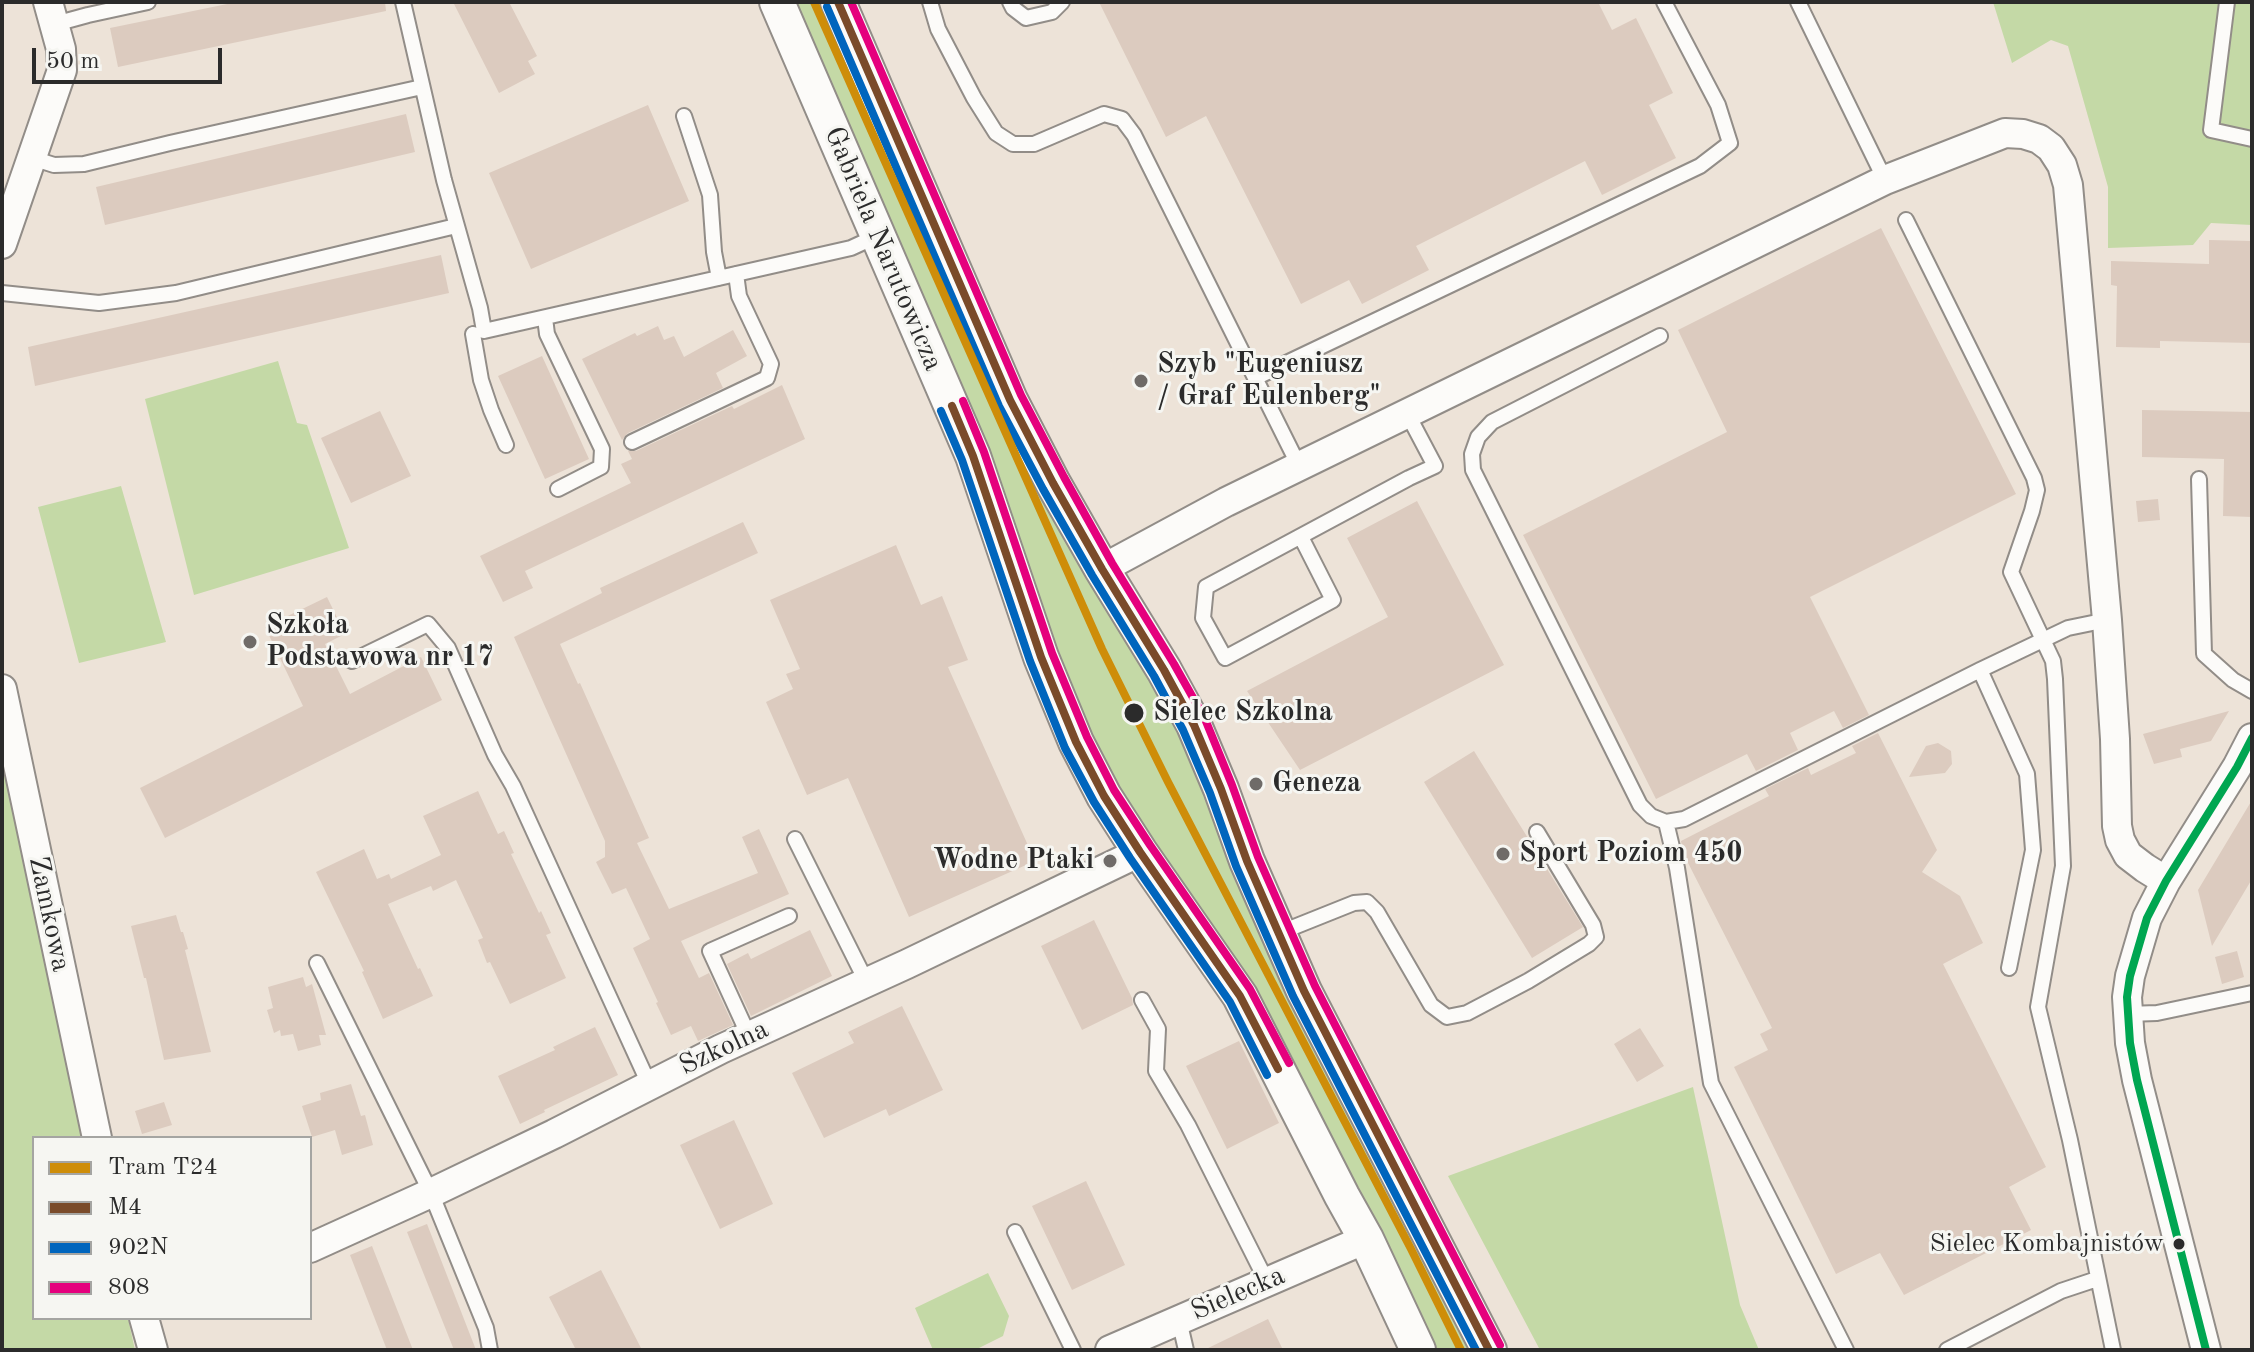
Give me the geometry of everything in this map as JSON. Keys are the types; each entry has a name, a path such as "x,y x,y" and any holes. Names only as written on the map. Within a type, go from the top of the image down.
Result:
{"street":[{"name":"Gabriela Narutowicza","path":"777,2 973,456 1041,657 1076,742 1104,796 1140,852 1240,996 1366,1239 1418,1350"},
{"name":"Gabriela Narutowicza","path":"838,2 1010,400 1053,483 1194,725 1247,861 1318,1019 1489,1350"},
{"path":"3,239 62,70 61,49 52,13"},
{"path":"1102,569 1226,502 1885,180 2005,133 2023,134 2039,139 2051,148 2062,165 2069,188 2107,620 2117,826 2128,855 2166,881"},
{"name":"Zamkowa","path":"2,689 97,1136"},
{"path":"2206,1350 2137,1080 2126,1014 2127,997 2147,918 2252,738"},
{"name":"Szkolna","path":"312,1247 431,1193 649,1084 1140,852"},
{"name":"Sielecka","path":"1110,1350 1366,1239"},
{"path":"148,1320 153,1350"}],"lane":[{"path":"52,13 88,15 148,2"},
{"path":"403,2 484,331 851,248 877,236"},
{"path":"930,2 938,29 974,98 996,133 1013,144 1034,144 1104,114 1122,119 1134,135 1299,466"},
{"path":"1010,2 1026,18 1052,12 1062,2"},
{"path":"1255,378 1700,166 1730,143 1718,105 1664,2"},
{"path":"1798,2 1885,180"},
{"path":"2227,2 2211,130 2252,139"},
{"path":"32,158 54,165 84,164 422,87"},
{"path":"684,116 710,195 719,278"},
{"path":"1906,220 2034,478 2037,490 2011,572 2044,639 2053,661 2055,679 2063,866 2038,1007 2070,1140 2113,1350"},
{"path":"2,293 99,303 176,293 456,226"},
{"path":"632,442 767,378 771,364 739,296 736,274"},
{"path":"545,318 547,334 602,449 601,467 558,489"},
{"path":"473,334 481,380 506,445"},
{"path":"1660,336 1492,422 1478,437 1472,454 1473,470 1640,805 1651,816 1666,822 1684,819 2044,639 2068,628 2107,620"},
{"path":"1301,537 1333,600 1225,658 1203,618 1206,587 1435,466 1407,413"},
{"path":"2199,479 2204,654 2233,680 2252,691"},
{"path":"352,661 428,624 448,648 649,1084"},
{"path":"1980,670 2027,774 2033,850 2009,968"},
{"path":"1666,822 1677,868 1711,1083 1846,1350"},
{"path":"1279,933 1354,903 1367,902 1377,912 1431,1005 1447,1017 1467,1013 1528,981 1596,937 1593,925 1537,832"},
{"path":"795,839 866,981"},
{"path":"749,1036 710,951 789,916"},
{"path":"317,963 431,1193 486,1328 490,1350"},
{"path":"2126,1014 2157,1013 2252,993"},
{"path":"1142,1000 1158,1029 1156,1071 1188,1125 1267,1282"},
{"path":"1015,1232 1073,1350"},
{"path":"1947,1350 2061,1291 2097,1279"},
{"path":"1179,1320 1186,1350"}],"green space":[{"path":"792,2 820,2 1014,440 1160,684 1281,977 1345,1110 1470,1350 1432,1350 1081,717"},
{"path":"1993,2 2252,2 2252,225 2211,223 2193,245 2108,248 2108,187 2068,46 2051,40 2012,63"},
{"path":"278,361 297,423 307,425 349,548 194,595 145,399"},
{"path":"121,486 166,642 79,663 38,507"},
{"path":"2,757 88,1136 32,1136 32,1320 128,1320 135,1350 2,1350"},
{"path":"1693,1087 1740,1305 1759,1350 1540,1350 1448,1176"},
{"path":"988,1273 1009,1316 1003,1336 975,1350 933,1350 915,1308"}],"building":[{"path":"237,2 385,2 386,11 118,67 110,28"},
{"path":"453,2 509,2 537,56 528,61 535,74 499,93"},
{"path":"1099,2 1598,2 1612,30 1636,18 1673,93 1649,105 1676,158 1602,195 1585,161 1416,246 1429,270 1362,304 1349,280 1301,304 1206,116 1166,137"},
{"path":"648,105 689,201 531,269 489,173"},
{"path":"406,114 415,152 105,225 96,187"},
{"path":"1881,228 2016,494 1810,597 1869,715 1843,728 1834,711 1790,733 1798,750 1756,771 1747,754 1656,799 1523,535 1727,432 1678,330"},
{"path":"2209,240 2252,241 2252,343 2160,341 2160,348 2116,347 2117,286 2111,285 2111,261 2209,264"},
{"path":"441,255 449,293 35,386 28,347"},
{"path":"658,326 664,340 674,336 684,357 733,330 747,356 716,373 723,388 628,433 622,440 582,359 635,333 637,336"},
{"path":"542,356 589,459 545,479 498,376"},
{"path":"782,385 805,439 525,571 533,588 503,602 480,556 631,483 621,464 632,459 628,451 636,451 732,406 734,409"},
{"path":"2142,410 2252,412 2252,517 2223,516 2224,459 2142,457"},
{"path":"380,411 411,476 351,503 321,438"},
{"path":"2158,499 2160,520 2138,522 2136,501"},
{"path":"1417,501 1504,665 1300,770 1247,691 1388,617 1347,538"},
{"path":"743,522 758,553 560,644 649,838 637,843 669,909 758,873 742,837 759,829 789,894 681,941 699,978 709,973 733,1025 698,1041 691,1026 671,1035 656,1003 633,948 650,939 626,888 612,894 596,862 605,857 605,841 514,637 602,593 600,588"},
{"path":"896,545 921,605 942,596 968,660 948,667 1035,861 909,917 848,778 807,795 766,702 793,689 786,674 800,669 770,600"},
{"path":"327,597 345,634 325,644 350,694 421,657 442,700 165,838 140,788 303,706 265,627"},
{"path":"2229,711 2211,741 2180,749 2182,757 2154,764 2143,734"},
{"path":"1878,733 1937,850 1922,872 1960,896 1983,943 1943,964 2046,1167 2009,1187 2031,1230 1904,1295 1880,1253 1836,1274 1734,1067 1768,1050 1760,1034 1772,1028 1684,855 1681,841 1769,796 1765,789 1808,768 1811,775 1856,753 1852,746"},
{"path":"1938,743 1951,751 1952,764 1945,773 1909,777 1926,746"},
{"name":"Sport Poziom 450","path":"1474,751 1583,927 1532,958 1424,782"},
{"path":"478,791 498,834 504,831 514,853 511,854 551,933 546,935 566,978 510,1004 490,962 487,963 478,940 483,938 456,880 433,891 431,886 388,904 433,996 383,1019 364,971 316,872 364,849 377,879 389,874 391,879 441,855 423,816"},
{"path":"2252,800 2252,879 2212,946 2198,890"},
{"path":"176,915 188,949 185,950 211,1052 164,1060 131,926"},
{"path":"1094,920 1133,1005 1082,1030 1041,946"},
{"path":"810,930 832,976 751,1016 727,964 748,953 751,959"},
{"path":"2237,951 2244,977 2222,984 2215,957"},
{"path":"303,977 306,987 312,984 326,1035 319,1035 321,1045 298,1051 293,1034 281,1036 280,1030 274,1033 267,1010 273,1008 268,987"},
{"path":"902,1006 943,1090 889,1116 886,1109 824,1138 792,1073 854,1043 848,1032"},
{"path":"595,1027 618,1075 520,1124 498,1076 555,1050 553,1047"},
{"path":"1640,1028 1664,1066 1637,1082 1614,1044"},
{"path":"1239,1041 1279,1123 1227,1149 1186,1066"},
{"path":"351,1084 361,1116 365,1115 373,1145 342,1155 335,1130 312,1137 302,1106 321,1100 320,1093"},
{"path":"164,1102 172,1125 142,1134 135,1111"},
{"path":"734,1120 773,1204 720,1229 680,1145"},
{"path":"1086,1181 1125,1265 1072,1290 1032,1206"},
{"path":"427,1224 476,1350 454,1350 407,1232"},
{"path":"372,1246 413,1350 387,1350 350,1255"},
{"path":"601,1270 642,1350 576,1350 549,1297"},
{"path":"1268,1319 1283,1350 1204,1350"}],"tram line":[{"name":"T24","path":"814,2 1102,649 1461,1350"}],"transit line":[{"name":"M4","path":"838,2 1010,400 1053,483 1194,725 1247,861 1304,991 1489,1350"},
{"name":"808","path":"851,2 1021,395 1112,563 1205,719 1258,857 1315,986 1500,1345"},
{"name":"902N","path":"827,7 999,406 1043,489 1183,730 1236,866 1293,996 1476,1350"},
{"name":"808","path":"963,401 984,452 1052,653 1087,737 1114,790 1250,989 1289,1063"},
{"name":"M4","path":"952,406 973,456 1041,657 1076,742 1104,796 1140,852 1240,996 1278,1069"},
{"name":"902N","path":"941,411 962,460 1030,661 1065,748 1094,802 1130,858 1230,1002 1267,1075"},
{"path":"2206,1350 2137,1080 2130,1043 2127,997 2147,918 2252,738"}],"place":[{"name":"Szyb \"Eugeniusz / Graf Eulenberg\"","path":"1141,381"},
{"name":"Szkoła Podstawowa nr 17","path":"250,642"},
{"name":"Sielec Szkolna","path":"1134,713"},
{"name":"Geneza","path":"1256,784"},
{"name":"Sport Poziom 450","path":"1503,854"},
{"name":"Wodne Ptaki","path":"1110,861"},
{"name":"Sielec Kombajnistów","path":"2179,1244"}]}
